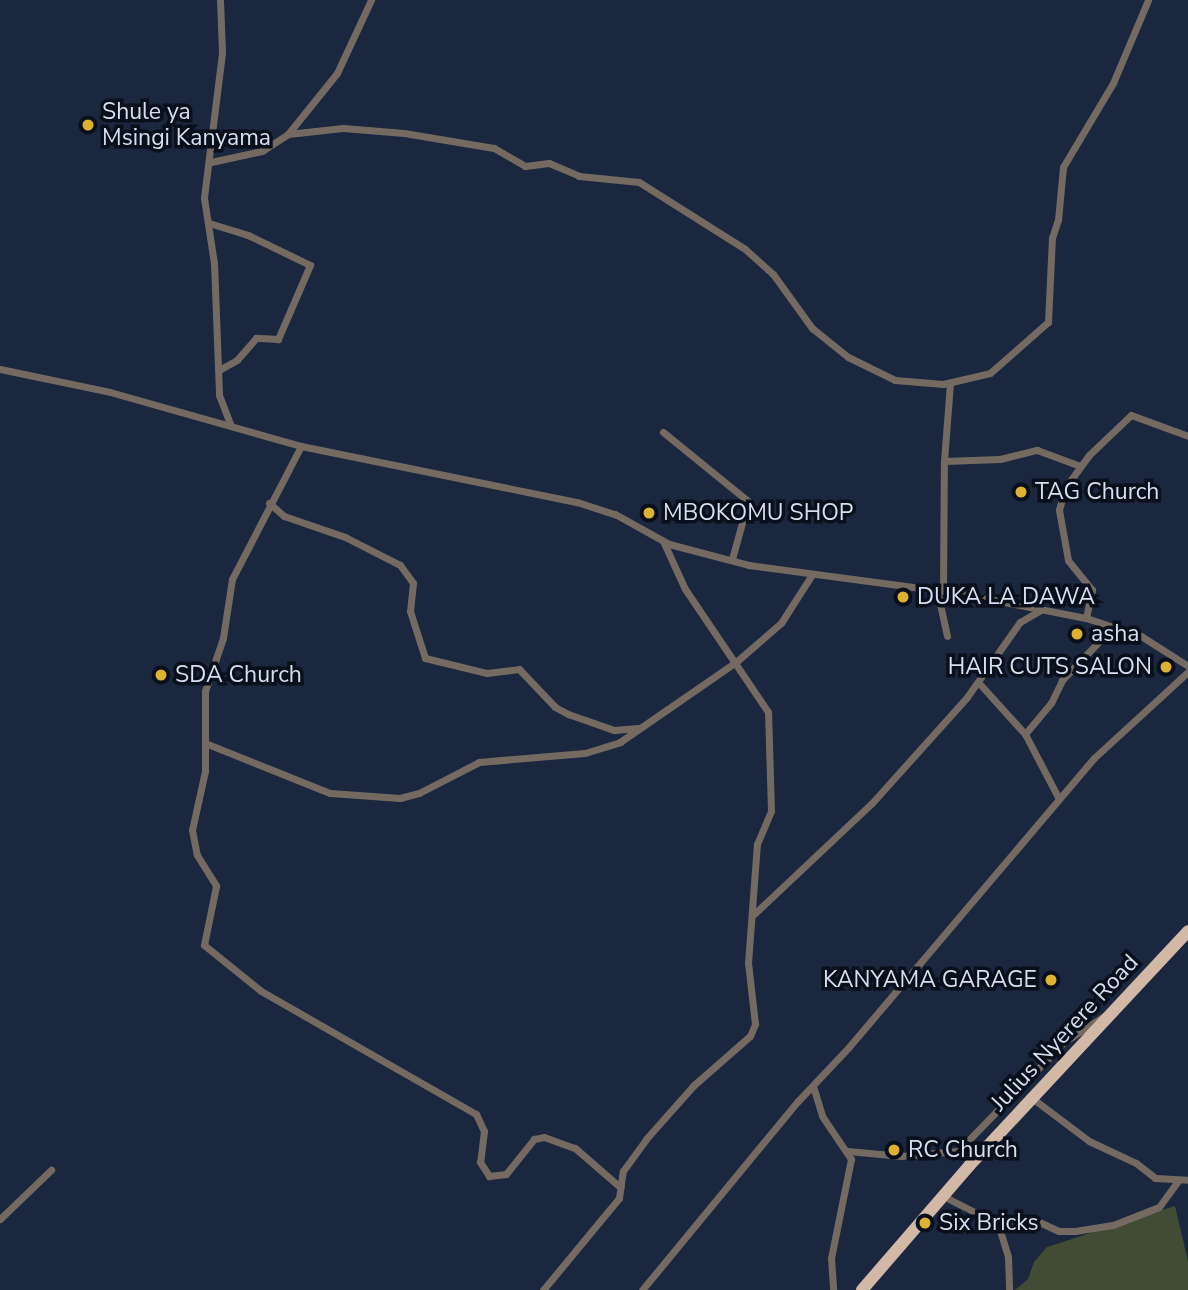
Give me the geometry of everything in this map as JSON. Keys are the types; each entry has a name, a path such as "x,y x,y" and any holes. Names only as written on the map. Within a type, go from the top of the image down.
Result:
{"highway":[{"name":"Julius Nyerere Road","path":"862,1290 942,1196 1188,931"}],"street":[{"path":"220,0 222,53 211,162 204,198 209,223 219,395 231,426"},
{"path":"211,162 262,151 288,134 337,73 371,0"},
{"path":"288,134 343,128 404,134 495,148 525,166 549,163 579,176 639,182 746,249 772,274 812,328 848,357 895,380 921,386 950,383 990,373 1048,321 1052,237 1058,220 1063,167 1113,83 1148,0"},
{"path":"209,223 248,234 310,265 278,339 255,338 237,360 219,370"},
{"path":"0,369 301,446 577,502 615,514 663,541 732,559 811,576 940,590 1086,618 1141,636 1188,669 1114,735 642,1290"},
{"path":"947,636 940,590 944,460 950,383"},
{"path":"1086,618 1091,588 1069,564 1059,510 1065,488 1080,466 1131,415 1188,436"},
{"path":"663,432 748,501 732,559"},
{"path":"301,446 269,503 230,584 220,649 204,700 203,791 192,830 197,855 216,886 203,940 206,948 261,992 476,1114 484,1131 480,1162 489,1176 506,1174 534,1139 544,1137 575,1148 620,1187"},
{"path":"944,460 1000,459 1037,450 1080,466"},
{"path":"269,503 284,516 345,537 400,565 413,583 410,611 425,658 486,673 519,669 555,707 568,715 614,730 643,727"},
{"path":"543,1290 616,1202 627,1164 664,1118 754,1030 748,990 757,844 771,811 771,734 765,704 685,589 663,541"},
{"path":"205,743 330,793 400,798 419,793 480,762 584,753 620,742 736,662 781,622 811,576"},
{"path":"753,915 847,830 978,682 1020,622 1042,610"},
{"path":"1025,734 1051,703 1062,680 1113,626"},
{"path":"978,682 1025,734 1059,799"},
{"path":"848,1151 901,1156 958,1151 1064,1042 1116,1009"},
{"path":"813,1086 822,1116 848,1151 851,1165 831,1258 833,1290"},
{"path":"1032,1098 1100,1147 1136,1163 1155,1178 1188,1180"},
{"path":"0,1219 51,1170"},
{"path":"942,1196 968,1213 998,1224 1039,1221 1069,1231 1113,1225 1159,1207 1177,1181"},
{"path":"998,1224 1009,1257 1009,1290"}],"green space":[{"path":"1175,1206 1188,1261 1188,1290 1015,1290 1028,1279 1034,1262 1047,1247"}],"place":[{"name":"Shule ya Msingi Kanyama","path":"88,125"},
{"name":"TAG Church","path":"1021,492"},
{"name":"MBOKOMU SHOP","path":"649,513"},
{"name":"DUKA LA DAWA","path":"903,597"},
{"name":"asha","path":"1077,634"},
{"name":"HAIR CUTS SALON","path":"1166,667"},
{"name":"SDA Church","path":"161,675"},
{"name":"KANYAMA GARAGE","path":"1051,980"},
{"name":"RC Church","path":"894,1150"},
{"name":"Six Bricks","path":"925,1223"}]}
